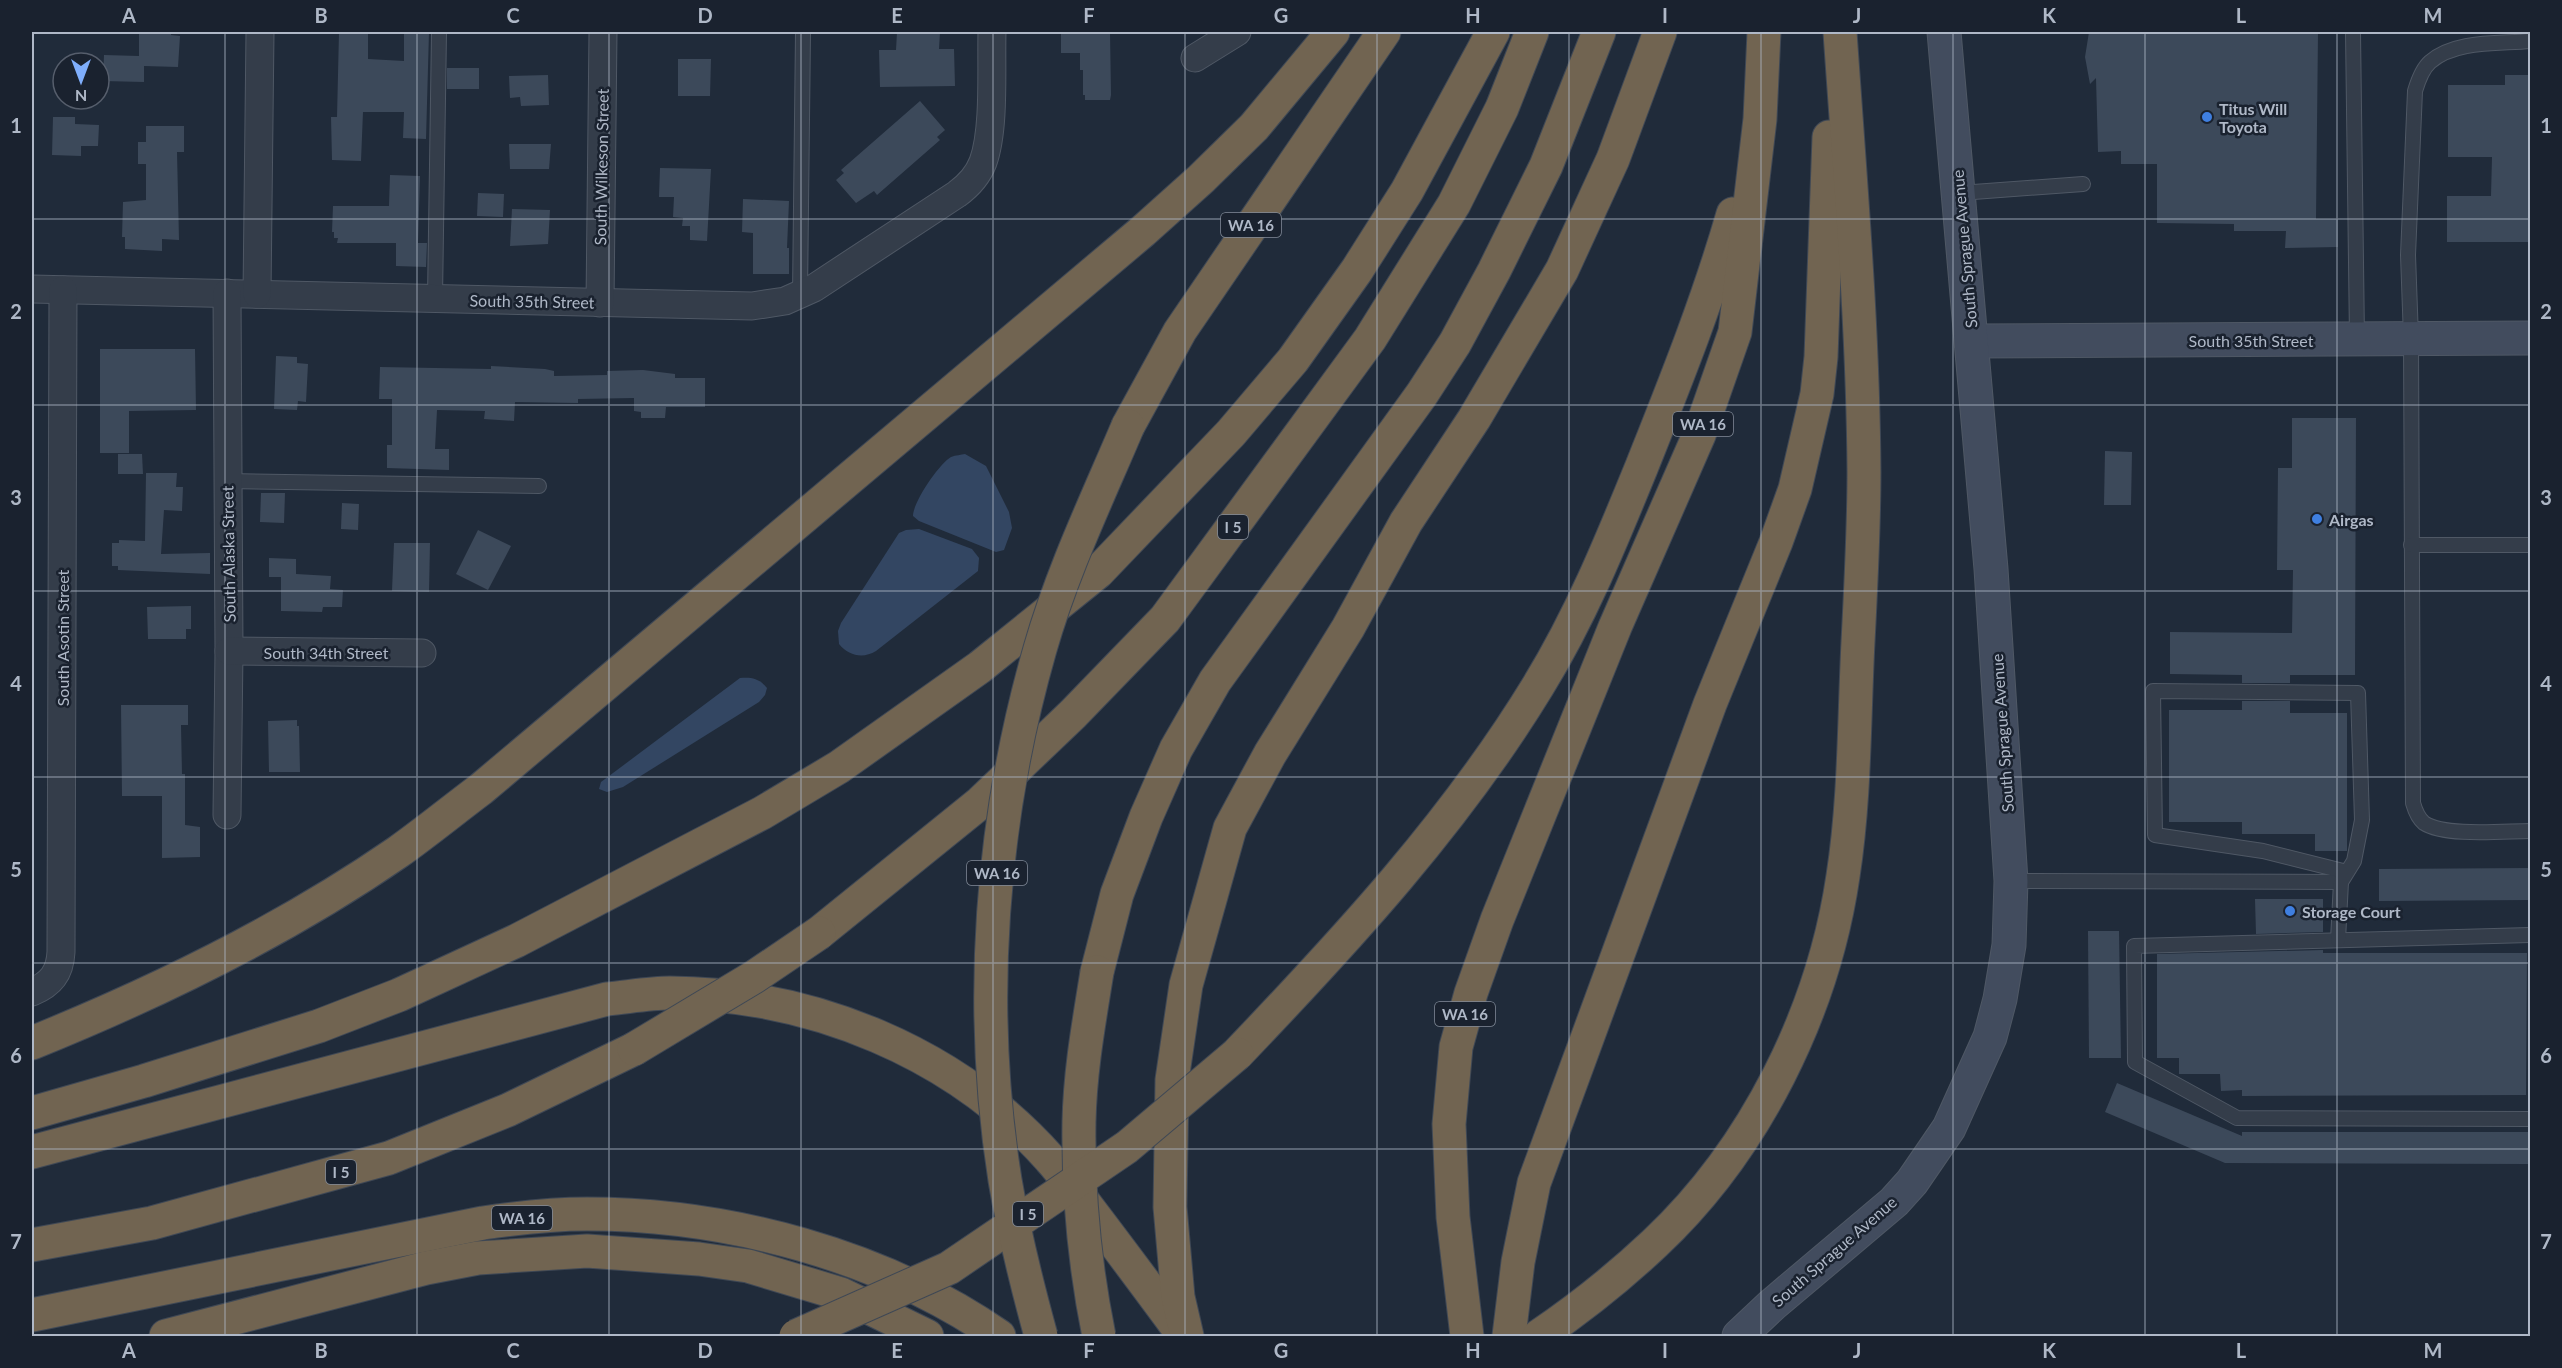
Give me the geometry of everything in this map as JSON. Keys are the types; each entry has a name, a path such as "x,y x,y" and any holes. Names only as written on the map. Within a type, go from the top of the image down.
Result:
{"highway":[{"path":"32,1043 130,1002 266,932 398,852 481,789 1168,208 1254,127 1333,32"},
{"name":"WA 16","path":"1041,1336 1024,1271 1005,1180 995,1088 991,1006 997,869 1004,810 1019,731 1040,647 1081,535 1128,426 1180,331 1384,32"},
{"path":"32,1113 144,1081 319,1026 399,995 516,941 771,807 839,766 980,667 1098,572 1231,433 1293,360 1357,270 1407,191 1492,32"},
{"name":"I 5","path":"32,1245 152,1223 389,1158 508,1110 634,1049 754,976 819,933 981,802 1073,714 1165,619 1370,339 1454,204 1502,108 1532,32"},
{"path":"1099,1336 1084,1231 1079,1122 1085,1045 1098,972 1117,894 1146,817 1176,749 1215,681 1422,394 1455,343 1546,166 1599,32"},
{"path":"1185,1336 1178,1298 1170,1207 1172,1080 1186,985 1230,828 1270,754 1348,628 1406,522 1474,419 1562,270 1613,159 1660,32"},
{"name":"I 5","path":"796,1336 949,1268 1127,1147 1237,1054 1332,955 1410,864 1484,767 1539,685 1594,585 1688,353 1714,280 1761,119 1764,32"},
{"path":"1509,1336 1518,1262 1534,1183 1710,705 1795,489 1817,394 1821,357 1827,169 1835,32"},
{"path":"1539,1336 1610,1284 1657,1241 1729,1158 1758,1112 1806,1014 1820,975 1835,918 1849,832 1864,472 1861,359 1840,32"},
{"name":"WA 16","path":"1467,1336 1453,1217 1449,1124 1456,1047 1471,993 1497,920 1615,627 1699,435 1735,332 1761,119"},
{"path":"32,1152 607,999 669,993 737,997 816,1014 889,1039 933,1062 970,1088 1013,1123 1050,1158 1185,1336"},
{"name":"WA 16","path":"32,1315 473,1225 525,1217 586,1214 649,1217 702,1224 787,1240 897,1280 999,1336"},
{"path":"165,1336 426,1268 478,1258 587,1251 687,1257 748,1266 841,1294 927,1336"}],"street":[{"path":"257,294 260,32"},
{"name":"South Wilkeson Street","path":"600,303 603,32"},
{"name":"South 35th Street","path":"32,289 752,306 777,303 800,295 957,194 976,175 984,160 989,121 992,32"},
{"path":"1195,58 1238,32"},
{"name":"South Sprague Avenue","path":"1739,1336 1772,1305 1894,1202 1912,1182 1949,1128 1986,1048 1998,1009 2008,945 2011,881 1991,569 1960,193 1944,32"},
{"name":"South Asotin Street","path":"40,988 57,973 61,952 63,290"},
{"name":"South Alaska Street","path":"227,293 229,651 227,815"},
{"name":"South 35th Street","path":"1972,341 2530,338"},
{"name":"South 34th Street","path":"229,651 422,653"}],"lane":[{"path":"435,298 439,32"},
{"path":"800,295 803,32"},
{"path":"2353,32 2356,339"},
{"path":"2530,41 2457,48 2430,62 2421,75 2415,91 2408,255 2411,338 2412,798 2415,809 2426,824 2446,830 2530,831"},
{"path":"1960,193 2083,184"},
{"path":"227,481 539,486"},
{"path":"2411,545 2530,545"},
{"path":"2338,940 2344,877 2354,861 2362,820 2358,693 2153,691 2155,835 2263,851 2344,877"},
{"path":"2011,881 2344,877"},
{"path":"2530,935 2134,946 2135,1062 2237,1118 2530,1119"}],"water":[{"path":"965,454 986,466 1009,512 1012,528 1004,550 996,552 919,521 913,516 917,502 940,467 951,457"},
{"path":"919,529 972,549 979,558 978,571 876,651 866,655 852,654 839,644 838,631 841,623 899,533"},
{"path":"740,678 755,679 767,688 759,702 623,787 607,792 599,789 601,782"}],"building":[{"path":"146,32 171,32 171,35 180,36 178,67 144,66 144,82 111,81 111,55 139,56 139,34 146,34"},
{"path":"339,32 368,32 368,59 404,61 404,32 429,32 426,139 403,138 404,112 363,112 361,161 332,160 331,117 337,117"},
{"path":"897,32 940,32 939,49 954,49 955,86 880,87 879,50 896,50"},
{"path":"1061,32 1110,32 1110,100 1085,100 1080,53 1061,53"},
{"name":"Titus Will Toyota","path":"2089,32 2318,32 2316,219 2338,219 2338,247 2285,248 2286,231 2234,231 2234,224 2157,223 2157,164 2121,164 2121,151 2098,152 2096,78 2090,84 2085,57"},
{"path":"678,59 711,59 710,96 678,96"},
{"path":"447,68 479,68 479,89 447,89"},
{"path":"548,75 549,105 521,106 520,97 510,98 509,76"},
{"path":"2505,75 2530,75 2530,242 2447,242 2447,196 2491,196 2492,157 2448,157 2448,85 2505,85"},
{"path":"920,101 945,130 937,137 940,140 877,195 874,191 856,203 836,180 844,173 841,170"},
{"path":"53,117 75,117 75,124 99,125 98,146 81,146 81,156 52,155"},
{"path":"146,126 184,126 184,152 177,152 179,240 162,239 162,251 125,249 125,237 122,237 123,202 146,200 146,164 138,164 138,142 146,142"},
{"path":"509,144 551,144 549,169 510,169"},
{"path":"660,168 711,169 707,241 690,240 690,226 682,226 683,218 673,217 674,197 659,197"},
{"path":"390,175 420,176 418,243 427,243 426,267 396,266 396,243 337,243 338,238 334,238 334,232 332,232 333,206 389,206"},
{"path":"478,193 504,194 503,217 477,216"},
{"path":"743,199 789,201 787,248 789,248 789,274 753,274 753,233 742,232"},
{"path":"512,209 550,210 548,244 510,246"},
{"path":"100,349 195,349 196,410 129,411 129,453 100,453"},
{"path":"276,356 297,357 297,363 308,364 306,402 298,401 297,410 274,409"},
{"path":"491,366 545,369 554,371 554,376 607,375 607,371 643,370 675,374 675,378 705,378 705,407 666,407 665,418 641,418 641,412 634,411 634,398 578,399 578,403 515,402 514,421 484,419 485,411 437,410 435,449 449,449 449,470 387,468 387,445 392,445 392,399 379,399 380,367 491,369"},
{"name":"Airgas","path":"2292,418 2356,418 2355,675 2290,675 2290,683 2242,683 2242,675 2170,674 2170,632 2292,633 2293,570 2277,570 2278,468 2292,468"},
{"path":"2105,451 2132,452 2131,505 2104,505"},
{"path":"118,454 142,454 143,474 118,474"},
{"path":"146,473 177,473 176,487 183,487 182,511 164,510 161,554 210,553 210,574 118,570 118,566 112,566 112,543 119,543 119,540 145,541"},
{"path":"261,493 285,493 284,523 260,522"},
{"path":"342,503 359,504 358,530 341,529"},
{"path":"478,530 511,546 488,590 456,574"},
{"path":"394,543 430,543 429,592 392,591"},
{"path":"269,558 296,559 296,574 331,576 330,589 343,590 342,607 323,607 322,612 281,611 281,577 269,577"},
{"path":"191,606 191,629 186,629 186,639 148,639 147,607"},
{"path":"2242,701 2290,701 2290,713 2347,713 2347,851 2315,851 2315,834 2242,834 2242,822 2169,822 2169,710 2242,710"},
{"path":"121,705 188,705 188,725 181,725 182,774 185,774 185,825 200,827 200,857 162,858 162,796 122,796"},
{"path":"297,720 300,772 269,772 268,721"},
{"path":"2530,868 2530,900 2379,901 2379,869"},
{"path":"2255,899 2323,899 2323,932 2256,934"},
{"path":"2088,931 2119,931 2121,1058 2089,1058"},
{"path":"2323,950 2323,953 2527,953 2526,1095 2242,1096 2242,1090 2221,1091 2220,1074 2179,1074 2179,1058 2157,1058 2157,954"},
{"path":"2117,1083 2242,1136 2242,1132 2530,1132 2530,1164 2225,1163 2105,1112"}],"place":[{"name":"Titus Will Toyota","path":"2207,117"},
{"name":"Airgas","path":"2317,519"},
{"name":"Storage Court","path":"2290,911"}]}
